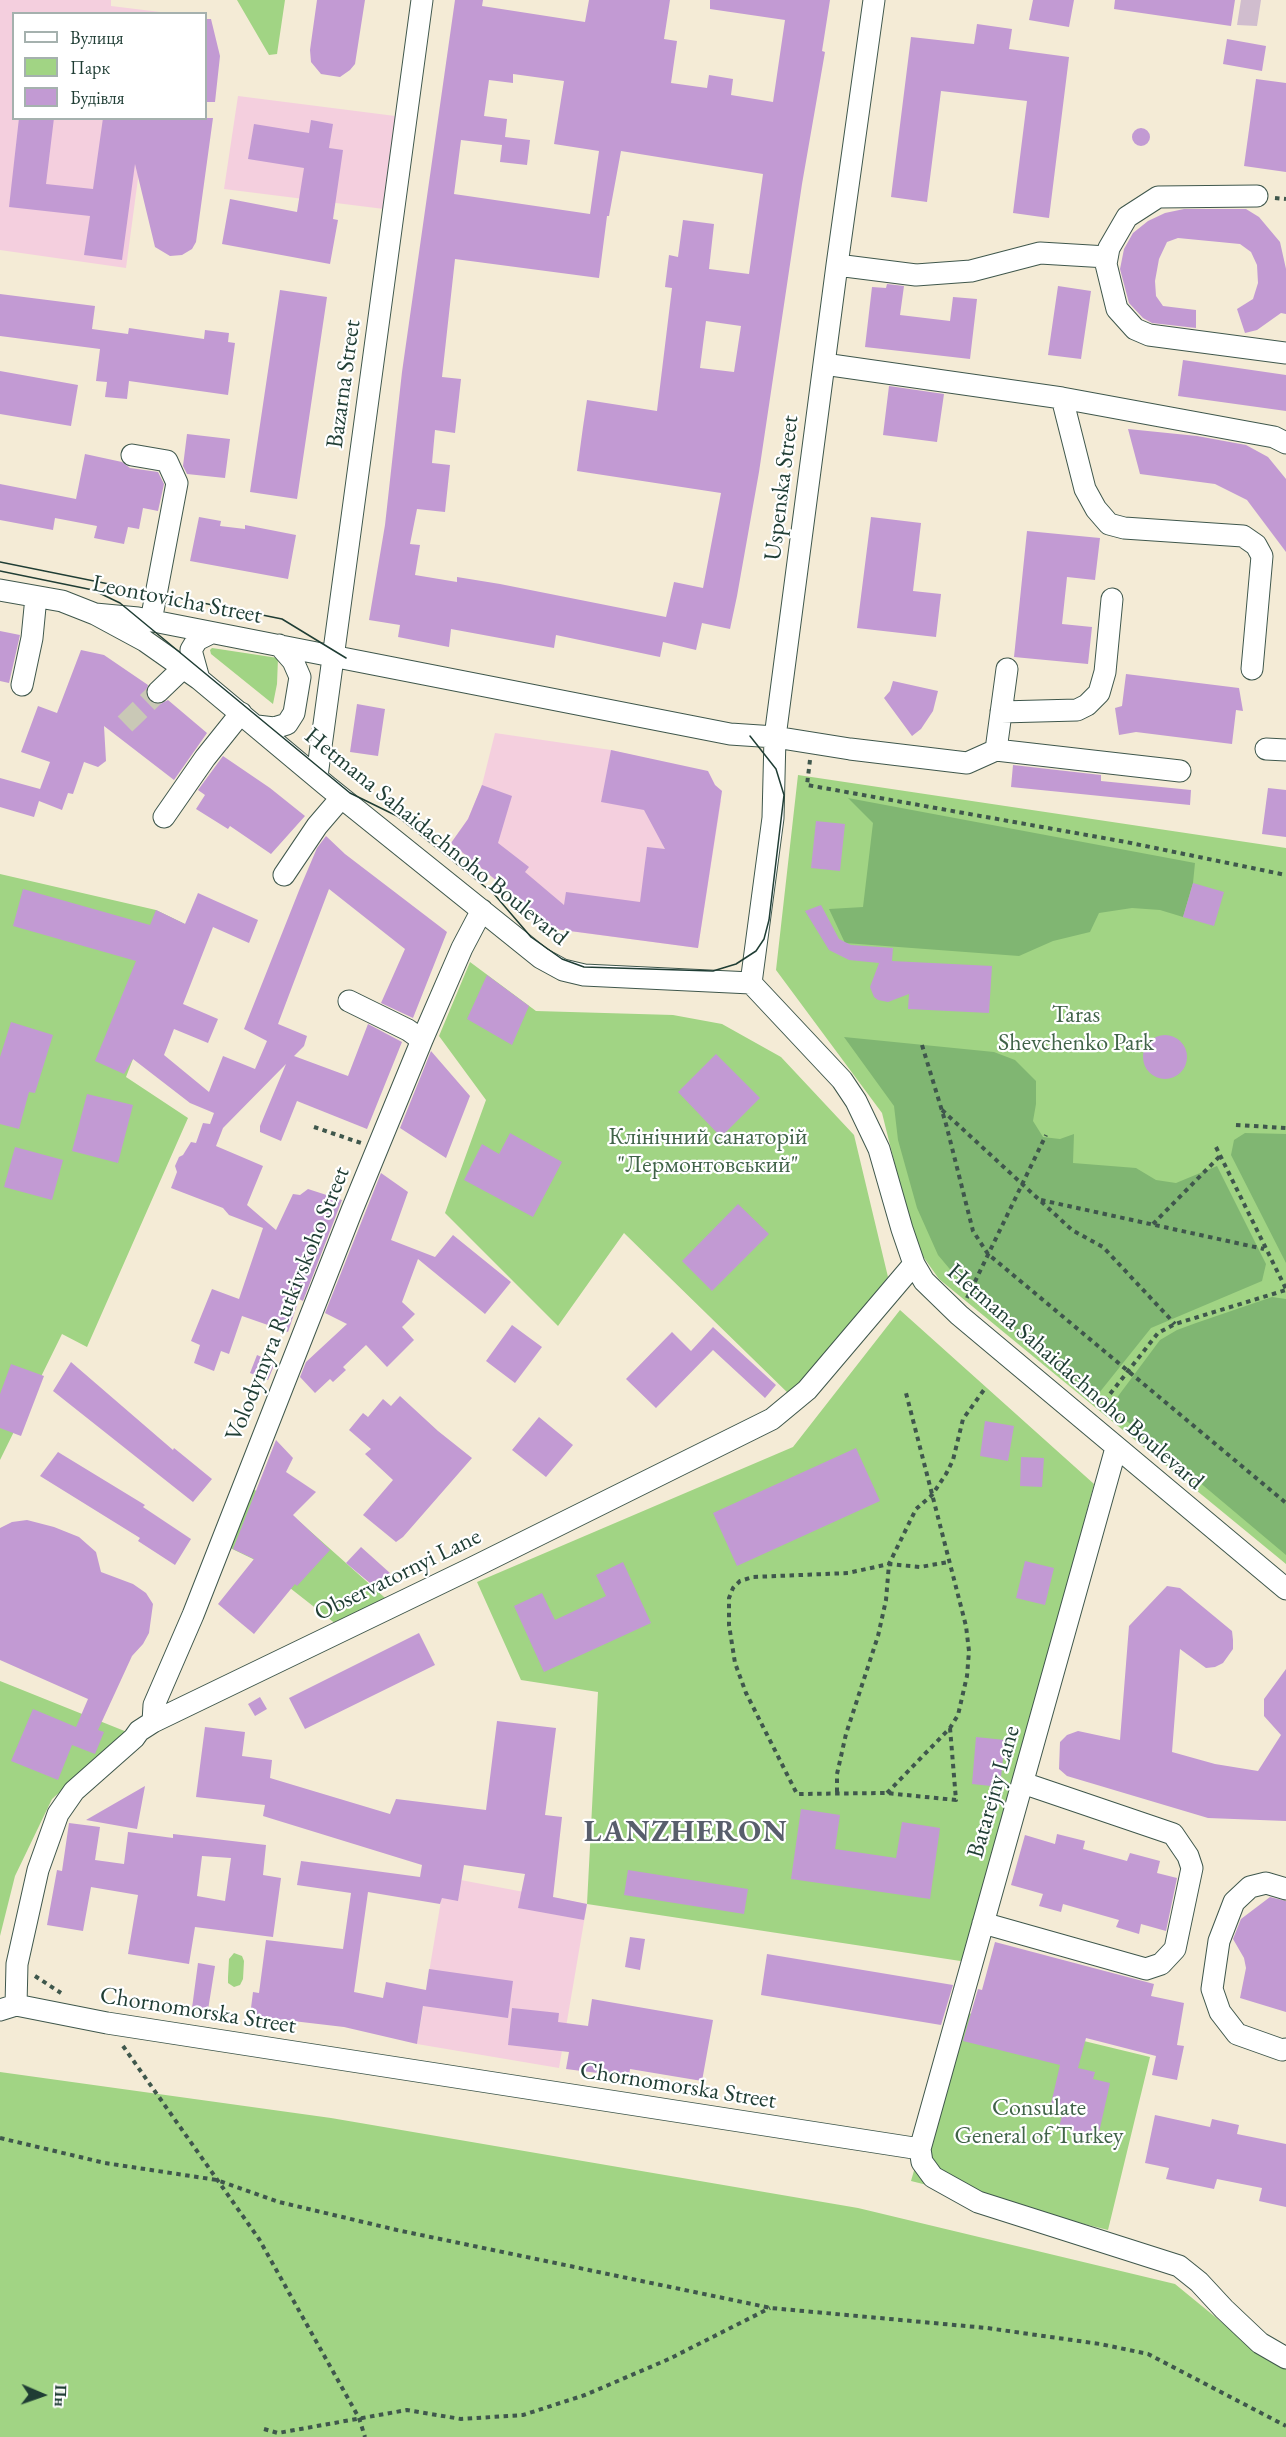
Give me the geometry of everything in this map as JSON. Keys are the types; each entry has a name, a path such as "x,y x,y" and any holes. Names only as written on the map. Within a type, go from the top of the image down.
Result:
{"street":[{"name":"Bazarna Street","path":"317,776 340,657 422,0"},
{"name":"Uspenska Street","path":"751,983 773,818 775,737 874,0"},
{"path":"1257,196 1158,197 1127,217 1109,248 1106,264 1117,309 1135,329 1149,335 1286,353"},
{"path":"837,265 916,275 971,271 1040,253 1107,257"},
{"path":"824,364 1062,398 1274,437 1286,443"},
{"path":"1062,398 1085,489 1096,509 1109,524 1124,528 1243,536 1256,545 1262,556 1252,669"},
{"path":"132,454 167,461 177,483 151,621"},
{"name":"Leontovicha Street","path":"0,590 62,601 95,614 151,621 279,645 605,711 750,736 775,737"},
{"path":"22,685 32,638 36,597"},
{"path":"1001,712 1077,710 1087,705 1099,693 1105,672 1112,599"},
{"name":"Hetmana Sahaidachnoho Boulevard","path":"95,614 145,641 191,673 317,776 337,803 482,910 541,958 563,970 596,976 751,983 842,1080 855,1101 879,1149 902,1229 914,1264 924,1281 958,1315 1286,1589"},
{"path":"158,692 191,673 191,650 197,640 211,633"},
{"path":"164,817 205,758 249,720 274,728 287,724 294,713 300,677 293,661 279,645"},
{"path":"996,750 1007,669"},
{"path":"775,737 850,749 968,763 996,750 1180,771"},
{"path":"318,841 337,803"},
{"path":"284,875 317,826 337,803"},
{"name":"Volodymyra Rutkivskoho Street","path":"153,1722 154,1705 193,1615 347,1222 422,1040 462,948 482,910"},
{"path":"349,1001 408,1030 422,1040"},
{"name":"Observatornyi Lane","path":"8,2007 38,1870 58,1814 74,1791 140,1731 153,1722 474,1567 772,1419 807,1390 914,1264"},
{"name":"Batarejny Lane","path":"920,2150 1116,1448"},
{"path":"983,1923 1146,1969 1161,1964 1174,1949 1192,1868 1188,1856 1173,1834 1023,1784"},
{"path":"1286,1889 1266,1883 1250,1887 1234,1902 1219,1941 1212,1989 1221,2012 1237,2034 1282,2050 1286,2049"},
{"name":"Chornomorska Street","path":"8,2007 920,2150"},
{"path":"920,2150 922,2162 933,2177 978,2202 1179,2266 1199,2282 1260,2343 1286,2358"}],"path":[{"path":"1257,196 1286,200"},
{"path":"807,785 1126,842 1286,875"},
{"path":"922,1044 974,1231 988,1254 1286,1503"},
{"path":"942,1110 1023,1182 1072,1230 1103,1247 1175,1324"},
{"path":"1236,1125 1286,1128"},
{"path":"314,1127 362,1143"},
{"path":"958,1315 1046,1135"},
{"path":"1088,1424 1127,1370 1158,1333 1175,1324 1286,1290 1216,1148"},
{"path":"1152,1224 1220,1156"},
{"path":"1041,1199 1264,1249"},
{"path":"837,1793 837,1774 846,1734 878,1636 886,1600 889,1564 916,1509 932,1496 953,1460 963,1419 986,1387"},
{"path":"886,1793 950,1728 958,1714 962,1700 969,1651 966,1626 906,1393"},
{"path":"949,1562 921,1567 889,1564 848,1573 753,1577 741,1581 733,1588 729,1598 729,1625 735,1663 746,1694 797,1794 886,1793 956,1800 950,1728"},
{"path":"107,2023 259,2239 358,2418 365,2437"},
{"path":"0,2138 105,2163 217,2180 279,2202 397,2230 771,2308 987,2328 1100,2344 1148,2354 1286,2426"},
{"path":"264,2429 278,2433 407,2410 461,2419 523,2415 585,2395 616,2382 669,2359 771,2308"}],"shaded area":[{"path":"0,0 111,0 111,6 160,12 12,12 12,120 146,120 126,268 0,250"},
{"path":"1241,0 1261,0 1257,26 1237,25"},
{"path":"238,96 403,117 392,210 224,189"},
{"path":"495,733 611,750 709,773 715,785 722,791 716,796 721,801 698,948 561,930 542,918 451,843 468,819 482,785"},
{"path":"445,1877 587,1904 559,2068 417,2044"}],"green space":[{"path":"237,0 285,0 277,54 269,55"},
{"path":"212,648 278,658 277,684 273,704 211,654"},
{"name":"Taras Shevchenko Park","path":"798,775 1286,848 1286,1564 939,1279 922,1255 909,1221 882,1113 776,970"},
{"path":"848,798 1195,863 1193,883 1183,917 1160,910 1132,908 1099,913 1090,932 1053,941 1019,956 845,943 829,909 863,907 873,823"},
{"path":"0,874 156,910 185,924 126,1077 188,1118 87,1347 62,1334 0,1460"},
{"name":"Клінічний санаторій \"Лермонтовський\"","path":"470,962 536,1011 673,1015 722,1024 781,1057 854,1135 888,1277 792,1397 624,1233 558,1326 445,1213 486,1100 439,1036"},
{"path":"844,1037 994,1052 1015,1060 1036,1081 1033,1121 1043,1137 1060,1139 1074,1134 1073,1163 1136,1168 1156,1180 1176,1183 1217,1166 1266,1264 1262,1281 1151,1328 1095,1398 964,1286 938,1255 917,1208 898,1140 894,1106"},
{"path":"1245,1133 1286,1134 1286,1263 1231,1155 1234,1140"},
{"path":"1272,1297 1286,1299 1286,1555 1110,1407 1160,1340 1177,1330"},
{"path":"900,1310 1094,1484 967,1962 587,1904 598,1692 521,1680 477,1582 793,1447"},
{"path":"252,1488 300,1522 393,1605 341,1628 253,1559 222,1544"},
{"path":"0,1681 127,1732 52,1799 15,1876 0,1936"},
{"path":"234,1953 242,1956 244,1961 243,1979 240,1985 234,1987 228,1983 228,1977 229,1959"},
{"name":"Consulate General of Turkey","path":"960,2011 1150,2057 1108,2230 911,2181"},
{"path":"0,2072 331,2118 858,2208 1175,2284 1269,2361 1286,2367 1286,2437 0,2437"}],"building":[{"path":"317,0 365,0 355,64 340,77 321,74 311,62 310,50"},
{"path":"455,0 483,0 482,6 585,22 589,0 670,0 664,39 677,41 671,83 707,88 709,75 733,79 731,95 773,102 785,20 710,9 710,0 830,0 822,51 825,52 802,184 759,472 730,629 702,623 696,650 663,642 660,657 556,635 554,648 451,629 449,647 398,637 400,625 369,620 385,525 402,372","holes":["513,74 564,81 554,144 599,151 590,214 454,194 461,140 502,145 500,162 527,165 530,140 505,137 507,119 484,116 489,80 513,83","621,151 763,174 749,274 709,269 714,224 683,220 678,257 669,255 665,287 672,288 657,411 587,400 583,427 577,471 721,493 703,588 674,582 666,617 500,584 457,577 457,582 415,575 420,545 410,544 417,509 445,512 450,465 432,463 435,430 455,433 461,379 442,377 455,259 599,278 607,216 609,216","706,321 741,326 734,372 700,368"]},
{"path":"1033,0 1074,0 1069,27 1029,20"},
{"path":"1115,0 1235,0 1231,26 1114,9"},
{"path":"207,19 211,19 220,56 215,102 207,102"},
{"path":"977,24 1012,29 1009,49 1069,57 1049,218 1013,213 1027,101 941,91 927,202 891,197 911,37 974,44"},
{"path":"1227,39 1266,46 1262,71 1223,64"},
{"path":"1256,79 1286,83 1286,172 1244,166"},
{"path":"207,118 213,118 196,242 192,249 182,255 170,256 155,247 135,164 122,260 84,255 90,216 9,207 19,120 54,120 46,184 93,189 103,120 207,120"},
{"path":"311,120 333,124 329,148 343,150 333,219 338,220 330,264 222,244 230,199 297,212 304,168 248,159 254,124 309,133"},
{"path":"1141,128 1147,131 1150,137 1147,143 1141,146 1135,143 1132,137 1135,131"},
{"path":"1184,209 1246,209 1259,217 1280,242 1286,269 1286,314 1281,313 1257,330 1245,333 1237,309 1253,299 1258,283 1257,265 1251,252 1240,244 1178,238 1167,242 1159,259 1155,281 1156,296 1163,306 1196,310 1196,328 1152,323 1143,318 1129,303 1120,269 1124,249 1133,233 1148,221 1165,213"},
{"path":"887,284 904,286 900,315 950,321 953,297 977,299 970,359 865,347 872,287 886,288"},
{"path":"1058,286 1091,291 1081,359 1048,355"},
{"path":"280,290 327,297 297,499 250,492"},
{"path":"0,294 95,306 92,329 128,334 129,328 204,339 205,330 229,333 228,342 235,343 228,395 129,381 127,399 105,397 107,382 96,381 100,349 0,336"},
{"path":"1183,360 1286,375 1286,411 1178,396"},
{"path":"0,371 78,385 71,426 0,414"},
{"path":"889,386 944,394 937,442 883,435"},
{"path":"1128,429 1197,436 1246,445 1268,457 1286,479 1286,552 1247,500 1215,484 1140,474"},
{"path":"187,434 230,439 225,478 187,474 183,466"},
{"path":"85,454 122,462 130,468 158,472 164,484 158,511 143,508 139,529 128,527 124,544 94,538 97,526 55,518 53,530 0,520 0,484 76,499"},
{"path":"199,517 221,521 220,526 245,529 245,525 296,535 288,579 190,561"},
{"path":"871,517 921,523 913,591 941,594 936,637 857,628"},
{"path":"1027,531 1100,538 1095,580 1067,577 1062,624 1092,627 1088,664 1014,657"},
{"path":"0,631 20,635 9,683 0,681"},
{"path":"81,650 104,655 148,685 146,694 149,701 160,704 168,700 207,733 174,780 104,726 106,761 98,767 84,762 73,794 68,793 62,810 39,801 34,817 0,807 0,778 40,789 50,762 21,752 38,706 57,713"},
{"path":"1126,674 1239,688 1243,711 1236,710 1232,744 1136,732 1119,735 1115,708 1122,706"},
{"path":"893,681 938,691 933,711 921,729 912,736 884,698 890,691"},
{"path":"357,704 385,709 378,756 350,752"},
{"path":"611,750 708,771 715,785 722,791 698,948 555,929 451,843 468,819 482,785 512,796 498,843 529,867 525,872 564,905 566,892 640,902 647,847 665,849 644,810 601,802"},
{"path":"223,756 270,788 305,816 271,854 230,826 228,829 196,809 205,795 198,790"},
{"path":"1013,765 1101,775 1101,781 1191,790 1190,805 1011,787"},
{"path":"1268,788 1286,790 1286,837 1262,834"},
{"path":"816,821 845,824 840,871 811,868"},
{"path":"326,836 345,854 447,932 413,1018 381,1003 405,949 329,889 278,1024 307,1036 304,1046 294,1056 348,1076 368,1024 402,1042 367,1129 297,1101 281,1141 260,1132 260,1126 286,1064 223,1128 216,1146 263,1166 247,1205 276,1230 293,1194 300,1195 308,1189 342,1200 303,1301 299,1299 288,1332 242,1316 229,1354 221,1351 214,1371 194,1363 200,1345 191,1341 212,1289 239,1299 263,1228 229,1215 223,1208 171,1188 177,1172 175,1166 179,1157 183,1155 191,1142 196,1143 203,1123 210,1124 214,1113 190,1103 133,1059 124,1074 95,1061 136,961 13,926 23,889 150,925 156,910 185,924 198,893 258,920 249,943 213,927 183,1004 218,1019 208,1043 174,1029 164,1055 209,1092 223,1056 255,1069 267,1041 244,1029 300,888 317,848"},
{"path":"1193,883 1224,892 1214,926 1183,917"},
{"path":"821,905 839,939 851,945 893,948 892,961 992,966 989,1013 908,1009 909,994 888,1002 878,1000 874,997 870,987 879,963 849,960 829,950 805,911"},
{"path":"487,975 529,1006 512,1045 467,1019"},
{"path":"11,1022 53,1035 35,1093 29,1092 19,1129 0,1124 0,1057"},
{"path":"1165,1035 1180,1042 1187,1057 1180,1072 1165,1079 1150,1072 1143,1057 1150,1042"},
{"path":"431,1051 470,1096 446,1158 400,1128"},
{"path":"716,1054 760,1098 721,1137 678,1092"},
{"path":"87,1094 133,1105 118,1163 72,1151"},
{"path":"510,1133 562,1162 533,1217 464,1180 482,1144 499,1154"},
{"path":"15,1147 63,1160 52,1200 4,1187"},
{"path":"381,1173 408,1192 391,1240 435,1257 453,1235 511,1282 485,1314 418,1259 402,1302 415,1314 402,1327 414,1340 387,1367 366,1345 343,1367 346,1370 333,1382 330,1379 315,1393 300,1377 306,1362 347,1324 325,1313"},
{"path":"738,1204 769,1234 712,1291 682,1261"},
{"path":"512,1325 542,1347 515,1383 486,1361"},
{"path":"713,1327 776,1385 765,1398 713,1350 656,1408 626,1379 672,1332 691,1351"},
{"path":"257,1355 275,1363 268,1380 250,1373"},
{"path":"71,1362 173,1450 174,1448 212,1479 193,1502 53,1391"},
{"path":"11,1364 44,1376 21,1436 0,1428 0,1394"},
{"path":"400,1396 472,1458 403,1537 396,1542 363,1515 393,1480 365,1454 371,1449 349,1430 363,1413 368,1417 383,1399 391,1406"},
{"path":"539,1417 573,1445 546,1477 512,1450"},
{"path":"985,1421 1014,1426 1008,1461 980,1456"},
{"path":"276,1440 293,1458 286,1472 316,1492 293,1515 330,1550 297,1586 295,1584 254,1634 218,1604 254,1559 233,1549"},
{"path":"856,1448 880,1501 737,1566 713,1513"},
{"path":"58,1452 145,1505 143,1507 191,1539 175,1565 138,1541 140,1538 40,1476"},
{"path":"1021,1457 1044,1458 1042,1487 1020,1486"},
{"path":"27,1520 79,1537 96,1552 101,1572 133,1584 146,1593 153,1604 149,1633 132,1656 98,1730 104,1732 95,1754 72,1745 58,1780 11,1761 33,1709 76,1727 88,1699 0,1660 0,1528 12,1522"},
{"path":"361,1547 390,1573 376,1588 346,1563"},
{"path":"1025,1561 1054,1568 1045,1605 1016,1598"},
{"path":"623,1562 651,1623 544,1672 514,1606 542,1593 555,1620 606,1596 596,1575"},
{"path":"1167,1586 1180,1588 1232,1631 1233,1640 1233,1649 1223,1663 1215,1667 1206,1668 1180,1649 1172,1752 1215,1764 1258,1771 1281,1735 1264,1716 1264,1699 1286,1669 1286,1821 1208,1818 1067,1776 1059,1769 1060,1742 1067,1735 1078,1731 1120,1740 1129,1626"},
{"path":"419,1633 435,1665 305,1729 289,1698"},
{"path":"260,1697 267,1709 255,1716 248,1704"},
{"path":"497,1721 556,1728 545,1815 562,1817 553,1897 587,1904 584,1920 518,1908 525,1874 464,1865 458,1901 442,1898 440,1904 368,1892 354,1992 383,1998 386,1982 426,1990 429,1969 513,1981 508,2018 423,2006 417,2044 344,2027 250,2016 253,1992 259,1993 266,1940 343,1949 351,1893 297,1885 301,1861 420,1877 422,1865 263,1816 265,1805 196,1797 205,1727 245,1732 242,1756 272,1760 270,1778 390,1814 396,1799 486,1810"},
{"path":"976,1737 1005,1740 1000,1787 972,1784"},
{"path":"145,1786 137,1829 86,1820"},
{"path":"801,1809 840,1815 835,1849 896,1858 902,1822 940,1828 930,1899 791,1879"},
{"path":"69,1823 100,1827 95,1860 124,1864 128,1832 173,1838 173,1834 266,1845 263,1875 281,1878 273,1937 195,1927 189,1964 128,1954 138,1895 91,1887 83,1931 47,1925 57,1870 62,1871","holes":["202,1856 231,1858 225,1901 197,1896"]},
{"path":"1057,1834 1085,1841 1083,1849 1127,1861 1130,1853 1160,1861 1157,1873 1177,1878 1166,1931 1141,1924 1139,1934 1116,1927 1119,1920 1063,1904 1061,1912 1039,1906 1043,1894 1011,1885 1025,1835 1055,1844"},
{"path":"628,1870 748,1889 744,1914 624,1895"},
{"path":"1270,1897 1286,1901 1286,2012 1240,1998 1246,1968 1244,1958 1233,1939 1241,1919"},
{"path":"630,1937 645,1939 640,1970 625,1967"},
{"path":"995,1942 1154,1984 1151,1996 1184,2003 1177,2045 1184,2046 1177,2080 1152,2075 1156,2056 1086,2038 1078,2068 1095,2072 1093,2079 1110,2083 1098,2137 1059,2128 1063,2111 1050,2108 1060,2065 963,2041 978,1989 982,1990"},
{"path":"767,1954 953,1985 941,2025 761,1995"},
{"path":"198,1963 215,1966 208,2010 192,2008"},
{"path":"592,1999 713,2020 702,2081 630,2069 629,2077 566,2069 569,2052 508,2045 512,2008 559,2013 558,2022 588,2026"},
{"path":"1155,2115 1210,2127 1212,2119 1239,2125 1237,2134 1286,2144 1286,2207 1259,2201 1262,2188 1217,2179 1214,2189 1166,2179 1169,2168 1145,2163"}],"tunnel":[{"path":"125,724 158,692"}],"tram line":[{"path":"0,562 282,619 346,658"},
{"path":"0,571 93,590 120,603 350,793 397,816 494,894 531,937 562,959 584,967 713,971 736,964 756,951 764,939 769,920 784,795 776,769 750,736"}],"district":[{"name":"LANZHERON","path":"686,1833"}]}
